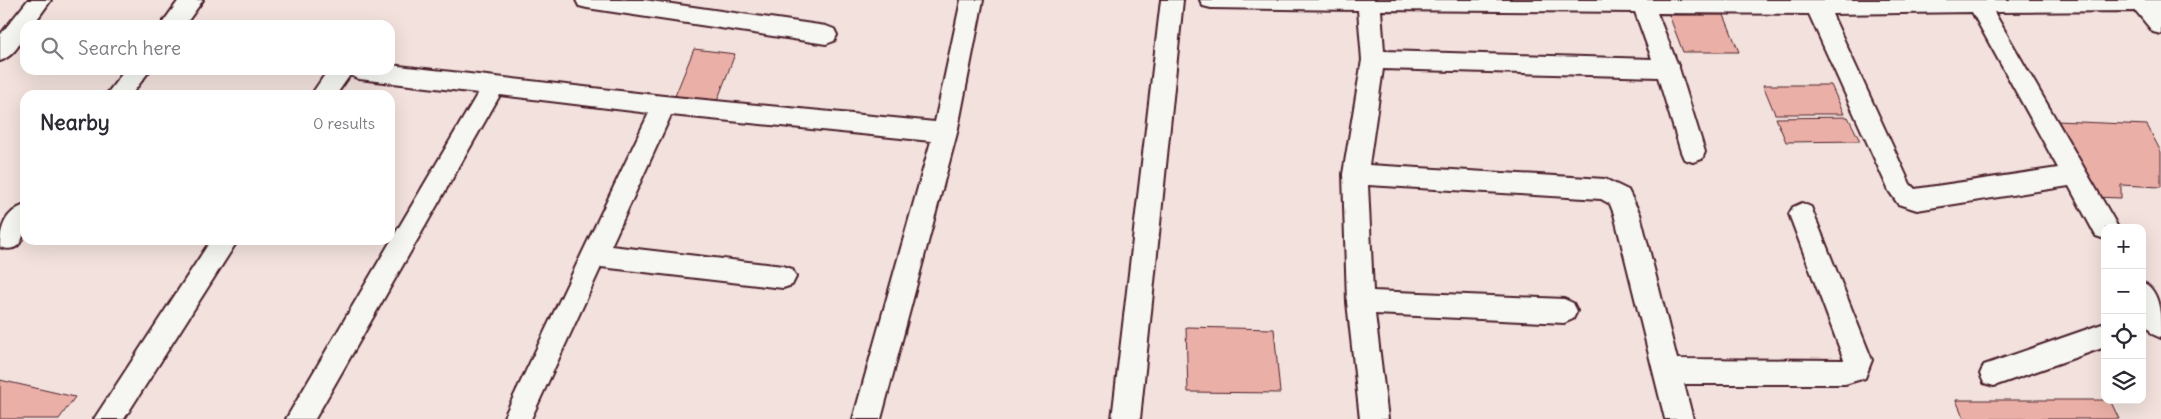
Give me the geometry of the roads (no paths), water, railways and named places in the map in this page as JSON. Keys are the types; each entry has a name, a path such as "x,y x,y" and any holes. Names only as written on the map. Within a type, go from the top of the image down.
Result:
{"street":[{"path":"25,20 40,0"},
{"path":"176,20 192,0"},
{"path":"867,419 945,133 972,0"},
{"path":"1126,419 1172,0"},
{"path":"1211,0 1643,5 2151,2 2161,26"},
{"path":"600,1 826,35"},
{"path":"1370,2 1373,60 1355,174 1360,302 1374,419"},
{"path":"1816,3 1901,191 1907,197 1916,200 2076,175"},
{"path":"1978,4 2103,224"},
{"path":"1643,5 1667,68 1693,152"},
{"path":"0,52 20,26"},
{"path":"1373,60 1667,68"},
{"path":"395,74 664,105 945,133"},
{"path":"122,90 134,75"},
{"path":"327,90 337,75"},
{"path":"300,419 495,84"},
{"path":"517,419 664,105"},
{"path":"1355,174 1605,189 1619,197 1627,214 1680,419"},
{"path":"1667,371 1845,372 1855,369 1858,360 1802,214"},
{"path":"2,241 20,221"},
{"path":"108,419 221,245"},
{"path":"593,255 783,278"},
{"path":"2146,301 2155,320"},
{"path":"1360,302 1564,311"},
{"path":"1994,374 2101,336"}]}
